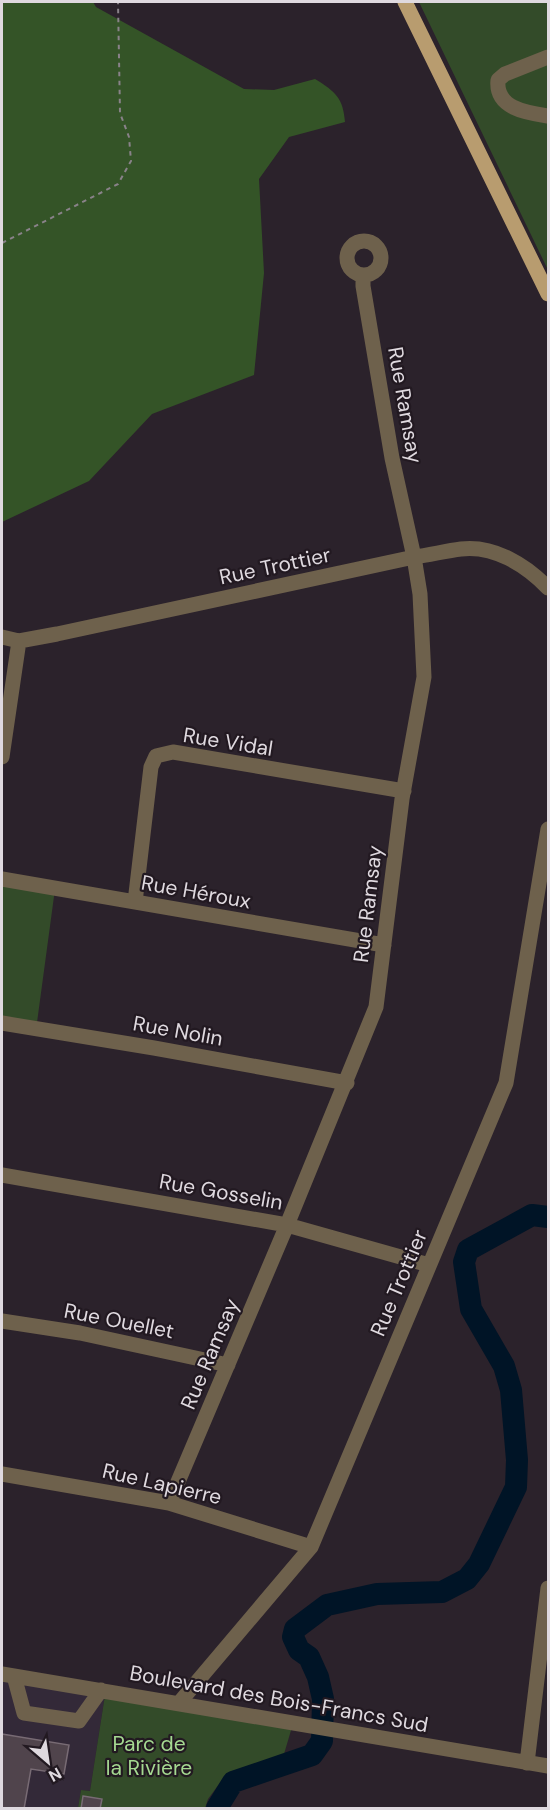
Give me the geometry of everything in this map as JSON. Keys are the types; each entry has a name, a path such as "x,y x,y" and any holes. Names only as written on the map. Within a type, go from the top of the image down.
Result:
{"main road":[{"path":"405,2 549,294"}],"street":[{"path":"549,57 505,74 498,80 497,87 503,99 510,106 522,112 549,116"},
{"name":"Rue Ramsay","path":"169,1503 347,1083 376,1007 404,791 424,677 423,621 414,557 392,458 363,276"},
{"name":"Rue Trottier","path":"2,637 19,641 414,557 463,549 481,549 502,555 516,562 549,588"},
{"path":"2,757 19,641"},
{"name":"Rue Vidal","path":"135,902 151,767 156,756 173,752 404,791"},
{"name":"Rue Trottier","path":"178,1703 311,1547 506,1083 549,829"},
{"name":"Rue Héroux","path":"2,879 384,945"},
{"name":"Rue Nolin","path":"2,1023 347,1083"},
{"name":"Rue Gosselin","path":"2,1175 287,1225 429,1265"},
{"name":"Rue Ouellet","path":"2,1320 80,1333 228,1365"},
{"name":"Rue Lapierre","path":"2,1474 169,1503 311,1547"},
{"path":"527,1763 549,1588"},
{"path":"8,1675 24,1713 79,1721 101,1690"},
{"name":"Boulevard des Bois-Francs Sud","path":"8,1675 549,1766"}],"path":[{"path":"2,243 118,184 130,160 129,137 120,113 118,2"}],"shaded area":[{"path":"2,1679 105,1695 90,1791 81,1790 78,1808 2,1808"}],"green space":[{"path":"2,2 93,2 96,7 244,89 274,90 315,79 337,96 345,122 289,137 259,179 264,273 254,375 152,414 89,481 2,522"},
{"path":"419,2 548,2 548,270"},
{"path":"2,879 55,889 36,1030 2,1024"},
{"name":"Parc de la Rivière","path":"105,1695 292,1727 284,1754 222,1780 208,1799 205,1808 78,1808 81,1790 90,1791"}],"building":[{"path":"2,1734 69,1745 64,1774 31,1769 24,1809 2,1809"},
{"path":"83,1796 102,1799 100,1809 81,1809"}],"waterway":[{"path":"217,1808 233,1782 312,1755 322,1741 323,1699 318,1677 309,1657 299,1650 293,1637 295,1629 327,1605 377,1594 442,1592 467,1579 479,1564 516,1487 517,1460 511,1390 504,1366 471,1309 464,1262 468,1250 532,1215 548,1217"}]}
